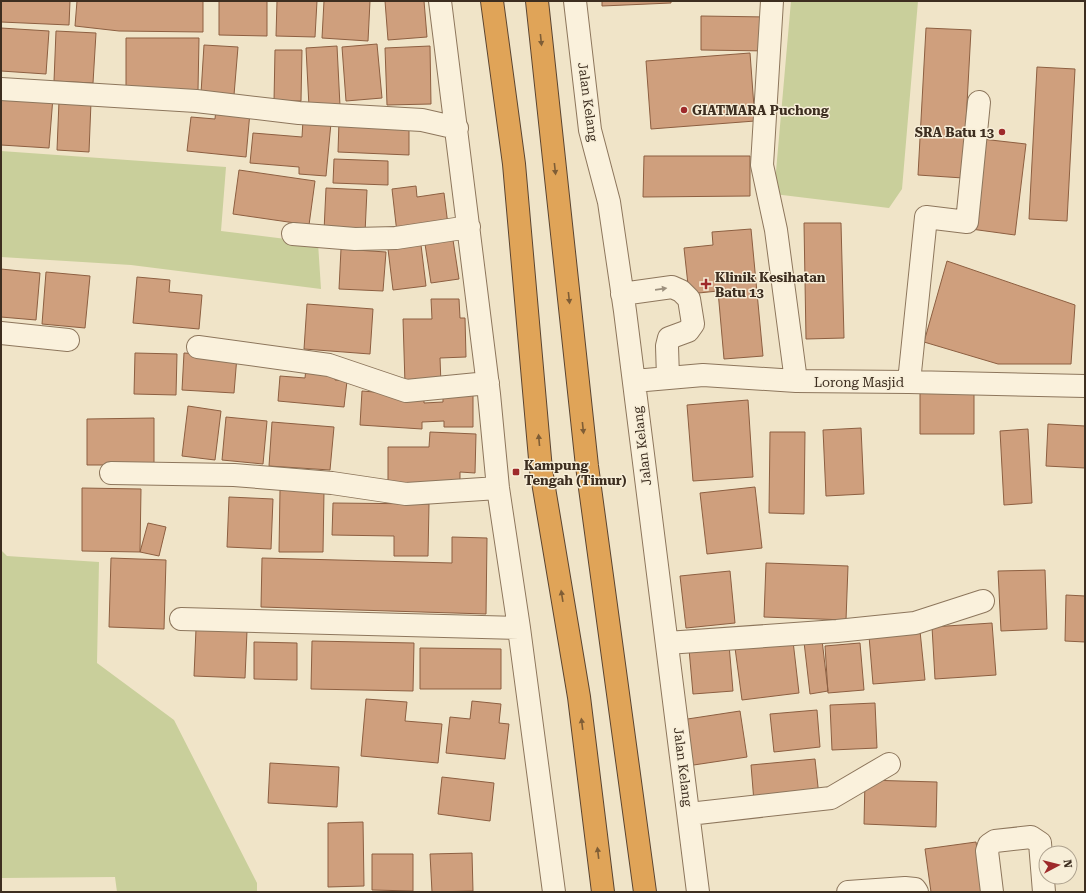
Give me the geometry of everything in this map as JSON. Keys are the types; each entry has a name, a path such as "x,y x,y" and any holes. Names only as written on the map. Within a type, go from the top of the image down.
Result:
{"highway":[{"path":"492,1 514,164 541,470 579,697 603,892"},
{"path":"537,1 587,466 645,892"}],"street":[{"path":"440,1 488,383 498,488 519,628 554,892"},
{"name":"Jalan Kelang","path":"575,1 590,130 609,202 622,294 698,892"},
{"path":"772,1 762,165 776,230 796,381"},
{"path":"1,89 196,101 299,113 422,120 457,128"},
{"path":"909,382 926,217 967,222 979,102"},
{"path":"293,234 355,239 396,238 468,227"},
{"path":"622,294 672,287 681,290 689,299 693,324 688,331 669,338 666,346 668,378"},
{"path":"1,333 68,340"},
{"path":"198,346 329,365 406,390 488,383"},
{"name":"Lorong Masjid","path":"634,381 703,376 796,381 1085,386"},
{"path":"111,473 234,475 332,483 406,494 498,488"},
{"path":"667,643 837,631 915,623 983,602"},
{"path":"180,619 519,628"},
{"path":"689,814 831,798 889,764"},
{"path":"992,892 987,851 989,845 995,841 1032,837 1040,843 1044,892"},
{"path":"848,892 904,888 915,889 917,892"}],"green space":[{"path":"791,1 918,1 902,189 889,208 774,194"},
{"path":"1,151 226,167 221,231 318,243 321,289 131,265 1,257"},
{"path":"1,550 7,556 99,562 97,663 174,720 257,883 257,892 117,892 115,877 2,878"}],"building":[{"path":"1,1 70,1 69,25 1,22"},
{"path":"77,1 203,1 203,32 119,31 75,26"},
{"path":"219,1 267,1 267,36 219,35"},
{"path":"277,1 317,1 315,37 276,36"},
{"path":"324,1 370,1 368,41 322,38"},
{"path":"385,1 424,1 427,37 388,40"},
{"path":"602,1 671,1 671,3 602,6"},
{"path":"701,16 768,17 768,51 701,50"},
{"path":"1,28 49,31 46,74 1,71"},
{"path":"926,28 971,30 963,178 918,175"},
{"path":"56,31 96,33 93,83 54,81"},
{"path":"126,38 199,38 198,90 126,90"},
{"path":"377,44 382,98 346,101 342,47"},
{"path":"204,45 238,47 234,95 201,93"},
{"path":"337,46 340,106 309,107 306,48"},
{"path":"430,46 431,104 387,105 385,48"},
{"path":"275,50 302,50 301,101 274,101"},
{"path":"750,53 755,121 651,129 646,61"},
{"path":"1037,67 1075,69 1067,221 1029,219"},
{"path":"1,94 53,97 49,148 1,145"},
{"path":"59,101 91,102 89,152 57,150"},
{"path":"216,109 250,112 246,157 187,151 191,117 215,119"},
{"path":"303,120 331,123 326,176 299,174 299,167 250,163 253,133 302,137"},
{"path":"339,121 409,123 409,155 338,152"},
{"path":"982,139 1026,144 1015,235 971,229"},
{"path":"644,156 750,156 750,196 643,197"},
{"path":"334,159 388,161 388,185 333,183"},
{"path":"239,170 315,181 309,225 233,214"},
{"path":"416,186 417,197 444,193 448,225 397,233 392,189"},
{"path":"326,188 367,190 365,233 324,231"},
{"path":"804,223 841,223 844,338 806,339"},
{"path":"751,229 763,356 724,359 718,291 689,294 684,248 713,245 712,232"},
{"path":"453,240 459,279 431,283 425,244"},
{"path":"421,245 426,286 393,290 388,249"},
{"path":"341,249 386,252 383,291 339,289"},
{"path":"947,261 1075,305 1071,364 998,364 924,342"},
{"path":"1,269 40,273 36,320 1,317"},
{"path":"46,272 90,276 85,328 42,324"},
{"path":"137,277 170,280 169,292 202,295 199,329 133,323"},
{"path":"431,299 459,299 460,318 465,318 466,357 440,358 441,384 405,384 403,319 432,319"},
{"path":"307,304 373,309 370,354 304,349"},
{"path":"135,353 177,354 176,395 134,394"},
{"path":"184,353 237,356 234,393 182,390"},
{"path":"306,368 335,370 335,380 347,381 344,407 278,401 280,376 305,378"},
{"path":"362,391 424,396 424,403 443,402 443,393 473,393 473,427 444,427 444,421 422,422 422,429 360,425"},
{"path":"920,393 974,393 974,434 920,434"},
{"path":"748,400 753,477 693,481 687,405"},
{"path":"188,406 221,411 215,460 182,456"},
{"path":"226,417 267,421 263,464 222,460"},
{"path":"154,418 154,465 87,465 87,419"},
{"path":"272,422 334,427 330,470 269,466"},
{"path":"1048,424 1085,426 1085,468 1046,466"},
{"path":"861,428 864,494 826,496 823,430"},
{"path":"1028,429 1032,503 1004,505 1000,431"},
{"path":"430,432 476,434 475,473 460,472 460,485 388,485 388,447 429,447"},
{"path":"770,432 805,432 804,514 769,513"},
{"path":"755,487 762,548 707,554 700,493"},
{"path":"82,488 141,489 140,552 82,551"},
{"path":"280,490 324,491 323,552 279,552"},
{"path":"229,497 273,499 271,549 227,547"},
{"path":"333,503 429,504 428,556 394,556 394,536 332,535"},
{"path":"148,523 166,527 159,556 140,552"},
{"path":"452,537 487,538 486,614 261,607 262,558 452,563"},
{"path":"111,558 166,560 164,629 109,627"},
{"path":"766,563 848,566 846,620 764,617"},
{"path":"1045,570 1047,629 1001,631 998,571"},
{"path":"730,571 735,623 686,628 680,576"},
{"path":"1066,595 1085,596 1085,642 1065,641"},
{"path":"992,623 996,675 935,679 932,627"},
{"path":"196,629 247,631 245,678 194,676"},
{"path":"920,631 925,680 873,684 869,636"},
{"path":"822,640 828,691 810,694 804,642"},
{"path":"312,641 414,643 413,691 311,689"},
{"path":"793,641 799,693 742,700 735,648"},
{"path":"254,642 297,643 297,680 254,679"},
{"path":"860,643 864,690 828,693 825,646"},
{"path":"729,645 733,691 693,694 689,649"},
{"path":"420,648 501,649 501,689 420,689"},
{"path":"366,699 407,702 405,721 442,724 438,763 361,756"},
{"path":"472,701 501,704 499,723 509,724 505,759 446,753 450,717 470,719"},
{"path":"875,703 877,748 832,750 830,705"},
{"path":"817,710 820,747 774,752 770,714"},
{"path":"740,711 747,757 687,766 681,720"},
{"path":"815,759 819,796 754,802 751,765"},
{"path":"270,763 339,767 337,807 268,803"},
{"path":"442,777 494,783 490,821 438,814"},
{"path":"865,780 937,782 936,827 864,824"},
{"path":"363,822 364,886 328,887 328,823"},
{"path":"976,842 984,892 931,892 925,849"},
{"path":"472,853 473,891 432,892 430,854"},
{"path":"372,854 413,854 413,891 372,890"}],"place":[{"name":"GIATMARA Puchong","path":"684,110"},
{"name":"SRA Batu 13","path":"1002,132"},
{"name":"Klinik Kesihatan Batu 13","path":"706,284"},
{"name":"Kampung Tengah (Timur)","path":"516,472"}]}
